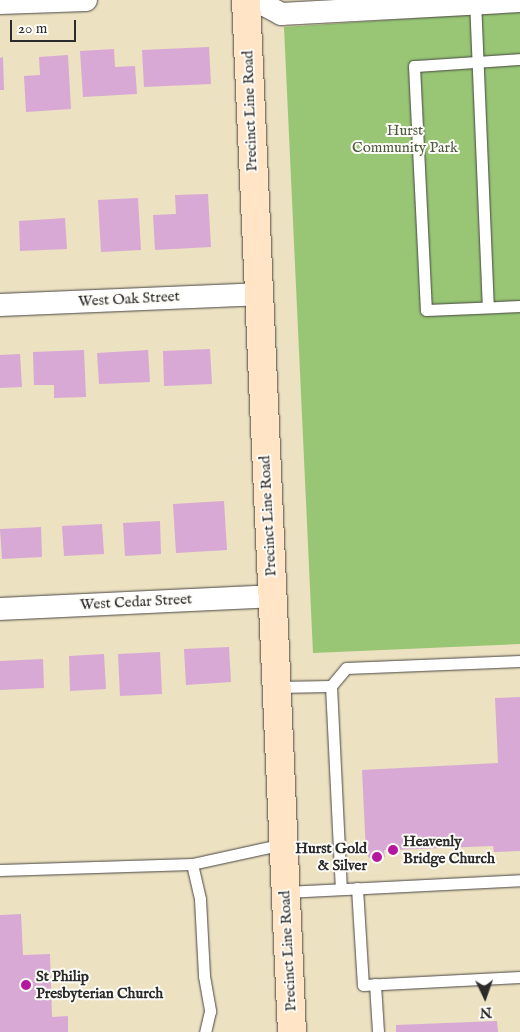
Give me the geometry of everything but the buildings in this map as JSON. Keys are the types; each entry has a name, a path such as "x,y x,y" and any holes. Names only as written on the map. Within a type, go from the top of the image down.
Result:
{"main road":[{"name":"Precinct Line Road","path":"246,0 271,596 292,1032"}],"street":[{"path":"0,3 86,0"},
{"path":"255,0 281,14 400,4 520,1"},
{"name":"West Oak Street","path":"0,305 258,294"},
{"name":"West Cedar Street","path":"0,609 271,596"}],"lane":[{"path":"475,2 488,307"},
{"path":"520,59 414,66 426,310 520,306"},
{"path":"341,889 331,686 346,668 520,662"},
{"path":"276,687 331,686"},
{"path":"0,870 192,864 283,844"},
{"path":"192,864 200,899 204,976 210,1011 205,1032"},
{"path":"286,892 520,880"},
{"path":"358,888 362,985 520,977"},
{"path":"375,984 378,1032"}],"green space":[{"name":"Hurst Community Park","path":"520,11 520,644 313,653 284,27"}],"place":[{"name":"Heavenly Bridge Church","path":"393,850"},
{"name":"Hurst Gold & Silver","path":"377,857"},
{"name":"St Philip Presbyterian Church","path":"26,985"}]}
